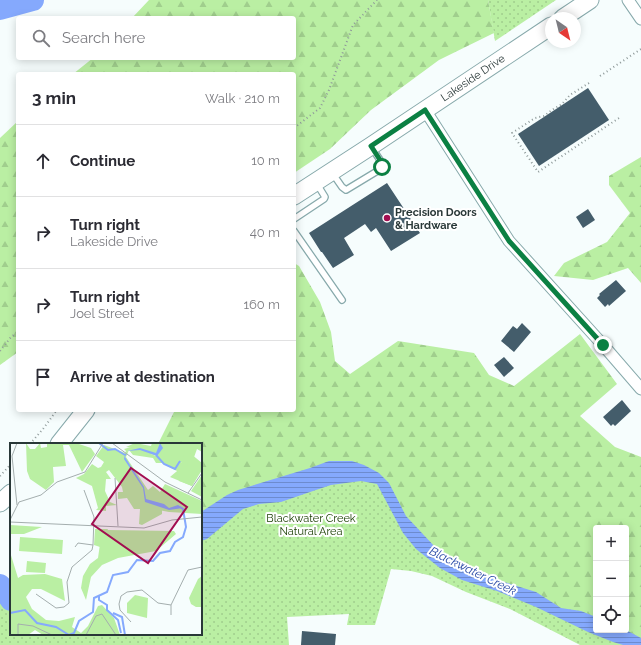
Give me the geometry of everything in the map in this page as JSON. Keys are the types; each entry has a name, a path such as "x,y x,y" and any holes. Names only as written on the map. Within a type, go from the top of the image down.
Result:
{"main road":[{"path":"572,12 590,0"},
{"name":"Lakeside Drive","path":"296,195 545,30"},
{"path":"59,443 84,412"}],"street":[{"path":"628,0 641,19"},
{"path":"425,110 509,241 641,389"}],"lane":[{"path":"332,172 342,187 346,190 379,170 382,167 382,163 371,146"},
{"path":"296,218 324,199 325,197 315,182"},
{"path":"296,234 342,300"}],"path":[{"path":"296,126 320,108 329,90 353,25 378,0"},
{"path":"600,76 641,49"},
{"path":"589,83 570,95 553,111 544,116 535,118 512,133 538,172 619,118"},
{"path":"0,351 11,337 16,333"},
{"path":"31,443 56,412"},
{"path":"0,476 10,465"}],"green space":[{"path":"149,0 488,0 494,33 439,60 371,110 330,149 296,172 296,72 76,72 90,60 296,60 296,16 134,16"},
{"path":"488,0 556,0 495,41"},
{"path":"16,123 16,353 0,365 0,138"},
{"path":"641,157 641,283 628,268 593,280 554,276 564,263 607,242 630,213 609,185 609,176"},
{"path":"296,264 299,266 320,302 331,332 335,361 350,374 398,341 474,353 489,375 514,386 580,334 617,384 580,416 615,447 641,457 641,638 629,632 629,525 593,525 593,616 581,611 561,608 536,592 501,581 477,569 444,556 406,516 389,483 329,461 238,490 227,495 202,511 202,443 158,443 174,412 296,412"},
{"name":"Blackwater Creek Natural Area","path":"293,430 593,589 593,633 629,633 629,605 641,611 641,645 580,645 510,609 466,592 432,576 411,571 391,569 375,625 347,625 349,614 287,617 289,645 0,645 0,579 10,580 10,635 202,635 202,482"}],"water":[{"path":"329,461 352,461 364,465 379,473 389,483 406,516 444,556 477,569 501,581 536,592 561,608 581,611 593,616 593,633 629,633 629,632 641,638 641,645 623,645 613,642 588,632 536,607 497,591 462,580 440,568 416,549 403,533 377,484 361,481 331,485 281,502 259,504 243,509 207,539 202,541 202,511 227,495 238,490"}],"building":[{"path":"588,88 609,120 539,166 518,134"},
{"path":"387,183 420,233 391,251 376,228 371,232 365,224 344,238 354,255 333,268 309,233"},
{"path":"588,209 595,220 583,228 576,217"},
{"path":"616,280 626,291 609,306 608,304 605,307 597,298 600,295 599,294"},
{"path":"522,323 531,332 514,352 501,341 513,326 517,329"},
{"path":"504,357 514,368 504,377 494,365"},
{"path":"622,400 631,411 615,426 613,424 611,426 603,417"},
{"path":"302,631 336,634 335,645 301,645"}],"waterway":[{"name":"Blackwater Creek","path":"0,9 33,0"},
{"name":"Blackwater Creek","path":"0,585 10,599"}],"place":[{"name":"Precision Doors & Hardware","path":"387,218"}],"route":[{"path":"382,167 382,163 371,146 425,110 509,241 603,345"}]}
